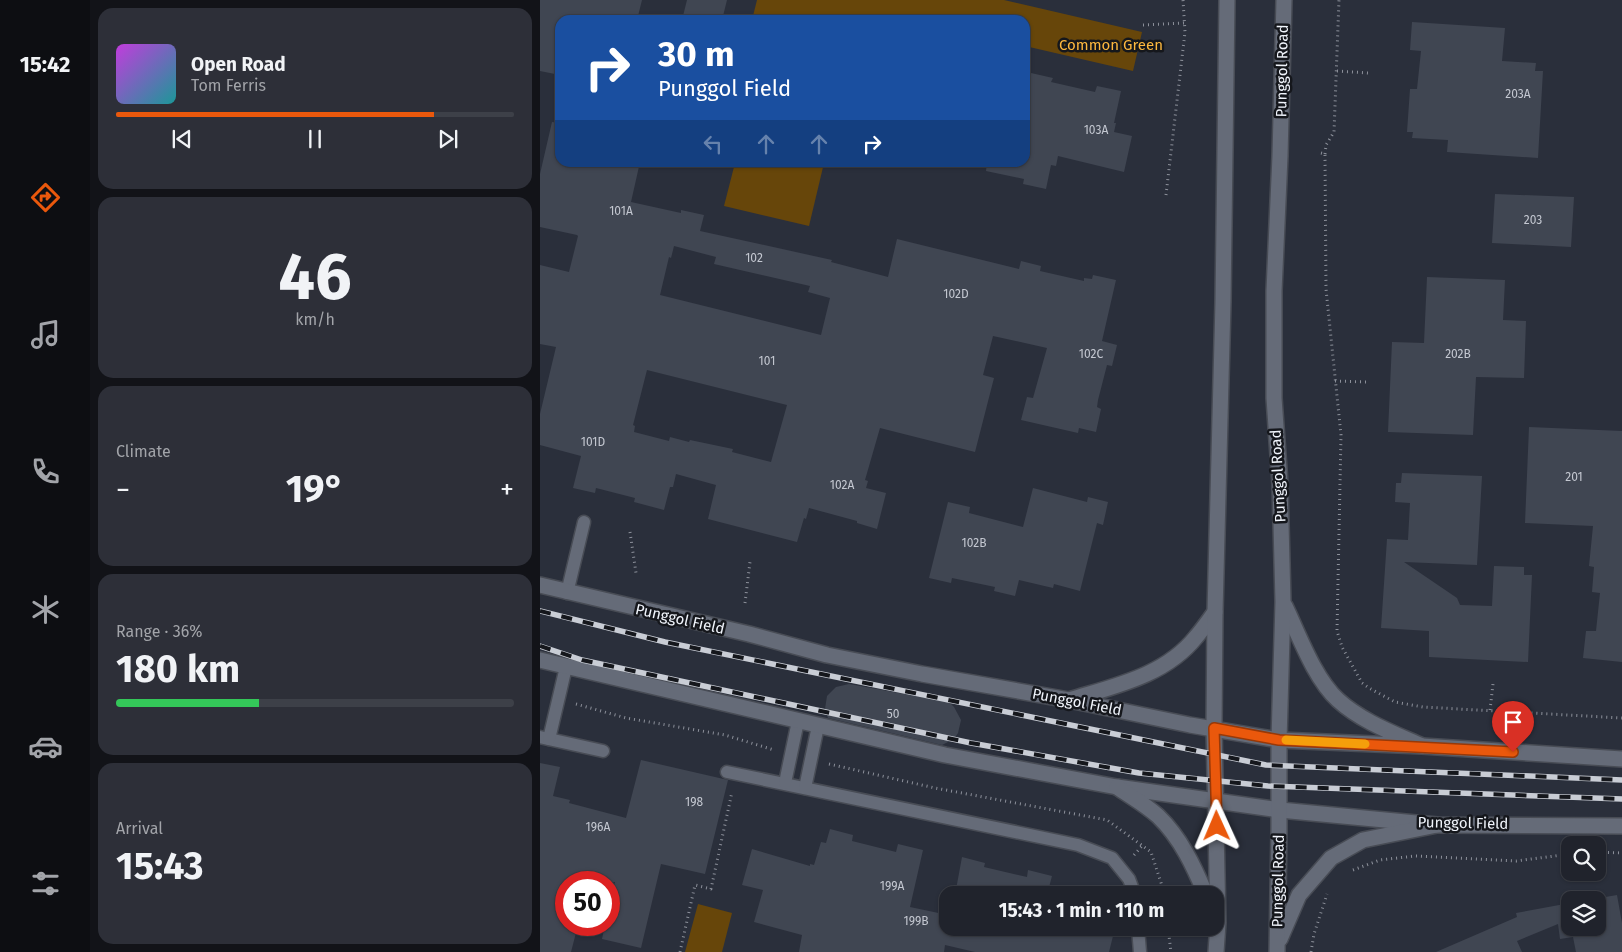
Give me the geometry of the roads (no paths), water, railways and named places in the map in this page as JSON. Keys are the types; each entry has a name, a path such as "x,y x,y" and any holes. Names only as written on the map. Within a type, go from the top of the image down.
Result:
{"main road":[{"path":"1216,886 1214,612 1223,302 1227,0"},
{"name":"Punggol Road","path":"1277,948 1280,810 1279,740 1283,602 1280,484 1274,398 1274,291 1284,0"},
{"name":"Punggol Field","path":"540,585 567,593 749,634 827,655 1279,740 1422,746 1622,759"},
{"path":"1283,602 1316,671 1337,699 1364,719 1422,746"},
{"path":"1069,700 1138,679 1166,664 1196,638 1214,612"},
{"name":"Punggol Field","path":"540,660 945,755 1117,787 1280,810 1437,825 1622,826"},
{"path":"1117,787 1158,816 1175,836 1192,862 1202,886"},
{"path":"1277,948 1299,895 1331,858 1363,840 1437,825"},
{"path":"1216,936 1216,952"}],"lane":[{"path":"567,593 584,522"},
{"path":"566,667 558,699 544,738 603,751"},
{"path":"785,783 798,721"},
{"path":"805,788 818,726"},
{"path":"732,773 1078,845 1112,858 1129,879 1132,886"},
{"path":"1139,936 1140,952"}],"railway":[{"path":"540,611 665,642 1266,765 1622,780"},
{"path":"540,646 582,660 971,743 1139,773 1268,786 1622,799"}],"park label":[{"name":"Common Green","path":"1111,45"}]}
